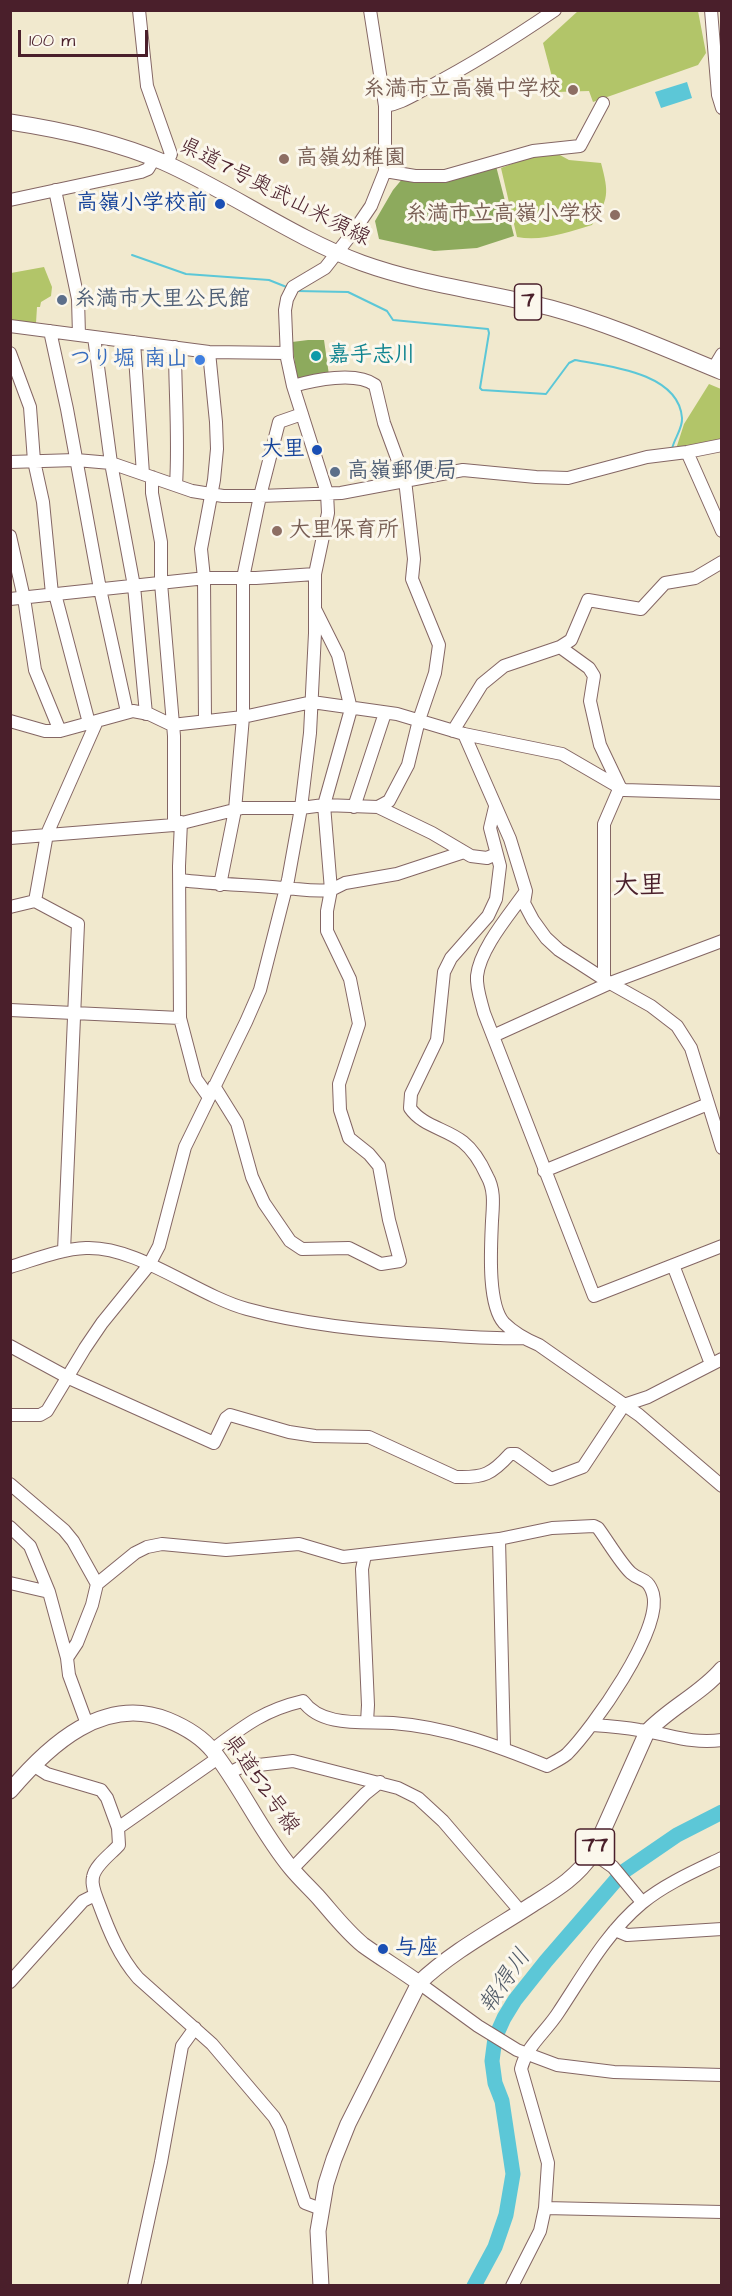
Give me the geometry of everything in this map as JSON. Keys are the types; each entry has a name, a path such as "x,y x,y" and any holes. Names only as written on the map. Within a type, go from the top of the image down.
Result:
{"main road":[{"name":"県道7号奥武山米須線","path":"10,122 92,137 117,144 160,161 338,253 399,275 530,303 591,320 717,370"},
{"name":"77","path":"321,2286 318,2247 321,2209 326,2184 340,2141 419,1983 438,1967 572,1879 593,1853 647,1732 662,1716 712,1680 722,1669"},
{"name":"県道52号線","path":"10,1791 51,1748 87,1724 105,1717 128,1712 152,1715 186,1728 215,1754 292,1869 363,1944 419,1983"}],"street":[{"path":"10,200 141,172 171,154 147,86 139,10"},
{"path":"10,1415 40,1415 47,1411 102,1323 149,1265 162,1237 185,1147 260,990 286,888 301,808 312,702 315,574 327,524 327,493 293,386 286,353 287,299 293,286 325,268 338,253 370,206 385,171 385,106 370,10"},
{"path":"385,106 395,104 487,54 555,10"},
{"path":"711,10 718,95 722,108"},
{"path":"385,171 415,176 445,176 533,151 580,146 603,103"},
{"path":"55,190 78,299 79,335"},
{"path":"10,326 209,352 286,353"},
{"path":"50,331 100,589 127,712"},
{"path":"94,337 111,463 134,586 146,714"},
{"path":"134,342 148,475 161,542 161,583 178,824 180,1018 196,1079 211,1091 237,1123 252,1177 264,1203 290,1241 302,1249 349,1248 381,1264 400,1261 388,1220 379,1166 369,1154 349,1138 340,1110 339,1084 359,1024 350,979 327,931 327,911 331,890 324,805 351,709 338,654 314,608"},
{"path":"175,347 175,404 179,446 177,485"},
{"path":"205,722 204,578 201,549 216,459 216,422 209,352"},
{"path":"10,353 30,407 34,461 42,502 53,594 93,722 47,834 35,901"},
{"path":"717,370 722,354"},
{"path":"293,386 336,378 373,383 405,480 414,559 412,579 439,645 435,673 419,720 408,765 389,801 378,807"},
{"path":"220,885 234,810 243,717 243,578 260,496 279,422 302,414"},
{"path":"10,462 76,460 111,463 192,491 211,495 260,496 341,493 463,470 568,478 647,457 722,445"},
{"path":"687,452 722,531"},
{"path":"10,536 24,598 35,670 60,730"},
{"path":"458,732 482,684 504,666 560,647 571,640 588,600 641,609 664,583 695,578 722,562"},
{"path":"10,599 204,578 315,574"},
{"path":"560,647 589,668 594,676 590,701 600,745 620,787 604,824 607,981"},
{"path":"10,721 45,730 60,730 133,711 172,724 205,722 243,717 312,702 419,720 458,732 562,754 624,790 722,793"},
{"path":"354,807 385,713"},
{"path":"458,732 510,839 526,891 524,903 537,926 551,943 607,981 651,1006 677,1026 691,1048 722,1148"},
{"path":"10,838 178,824 234,810 324,805 378,807 432,833 471,856 488,858 496,854"},
{"path":"495,807 490,828 500,866 499,884 493,908 451,958 444,972 437,1040 417,1079 409,1103 413,1113 420,1119 465,1143 487,1176 493,1197 491,1244 494,1302 505,1324 639,1415 722,1486"},
{"path":"179,880 311,892 331,890 345,883 397,874 464,852"},
{"path":"526,891 492,939 481,962 477,976 478,992 544,1171 594,1296 722,1246"},
{"path":"10,906 35,901 78,924 64,1251"},
{"path":"493,1036 607,981 722,941"},
{"path":"10,1010 180,1018"},
{"path":"544,1171 708,1104"},
{"path":"10,1267 64,1251 98,1248 131,1256 244,1308 275,1316 342,1327 403,1333 523,1338"},
{"path":"10,1346 69,1378 207,1442 214,1443 226,1418 230,1415 270,1427 306,1434 343,1438 369,1437 456,1477 488,1474 495,1471 510,1454 516,1454 551,1479 583,1467 624,1405 648,1397 716,1362 673,1265"},
{"path":"10,1484 68,1535 97,1584"},
{"path":"67,1658 77,1642 92,1605 97,1584 135,1553 147,1546 162,1544 226,1550 299,1544 343,1557 500,1539 536,1531 594,1526 598,1528 631,1574 645,1579 653,1593 653,1614 635,1657 592,1725 564,1756 548,1766 461,1735 415,1725 346,1722 317,1714 309,1710 303,1701 276,1709 251,1721 215,1754 118,1828"},
{"path":"10,1527 30,1546 49,1592 67,1658 69,1675 87,1724"},
{"path":"500,1539 504,1749"},
{"path":"365,1555 362,1569 367,1722"},
{"path":"10,1583 49,1592"},
{"path":"592,1725 647,1732 682,1740 700,1742 722,1740"},
{"path":"229,1773 241,1767 293,1761 398,1788 418,1798 443,1821 521,1912"},
{"path":"33,1765 47,1774 101,1790 121,1838 119,1845 94,1872 92,1880 95,1895 111,1937 128,1966 144,1984 195,2028 244,2080 277,2122 305,2203 321,2209"},
{"path":"292,1869 364,1794 380,1782"},
{"path":"593,1853 613,1867 641,1900"},
{"path":"512,2286 540,2231 545,2208 548,2163 521,2069 521,2052 558,2014 607,1938 641,1900 722,1858"},
{"path":"10,1983 83,1901 95,1895"},
{"path":"615,1930 627,1935 722,1929"},
{"path":"419,1983 478,2026 521,2052 558,2065 614,2072 722,2075"},
{"path":"134,2286 161,2162 182,2046 195,2028"},
{"path":"545,2208 722,2212"}],"green space":[{"path":"578,11 698,11 706,53 698,65 593,102 589,91 556,92 543,43"},
{"path":"558,154 569,160 601,163 606,189 602,209 592,225 545,237 517,237 501,168 533,156"},
{"path":"496,166 514,236 477,248 434,251 379,239 375,221 393,190 403,178"},
{"path":"44,267 52,287 51,296 41,302 40,307 37,307 36,323 11,322 11,273"},
{"path":"324,340 329,375 300,380 297,378 292,342"},
{"path":"709,384 721,389 721,440 676,449 684,424"}],"water":[{"path":"687,82 692,98 661,108 655,92"}],"waterway":[{"path":"132,255 186,274 269,280 289,288"},
{"path":"297,291 348,292 387,311 393,320 488,329 480,388 482,390 546,394 569,363 575,360 640,374 656,381 669,391 678,403 682,422 672,449"},
{"name":"報得川","path":"474,2286 495,2247 506,2215 513,2174 502,2101 495,2083 492,2061 495,2038 504,2018 515,2000 546,1961 623,1872 677,1835 722,1812"}],"place":[{"name":"糸満市立高嶺中学校","path":"573,90"},
{"name":"高嶺幼稚園","path":"284,159"},
{"name":"高嶺小学校前","path":"220,204"},
{"name":"糸満市立高嶺小学校","path":"615,215"},
{"name":"糸満市大里公民館","path":"62,300"},
{"name":"嘉手志川","path":"316,356"},
{"name":"つり堀 南山","path":"200,360"},
{"name":"大里","path":"317,450"},
{"name":"高嶺郵便局","path":"335,472"},
{"name":"大里保育所","path":"277,531"},
{"name":"与座","path":"383,1949"}],"district":[{"name":"大里","path":"639,888"}]}
